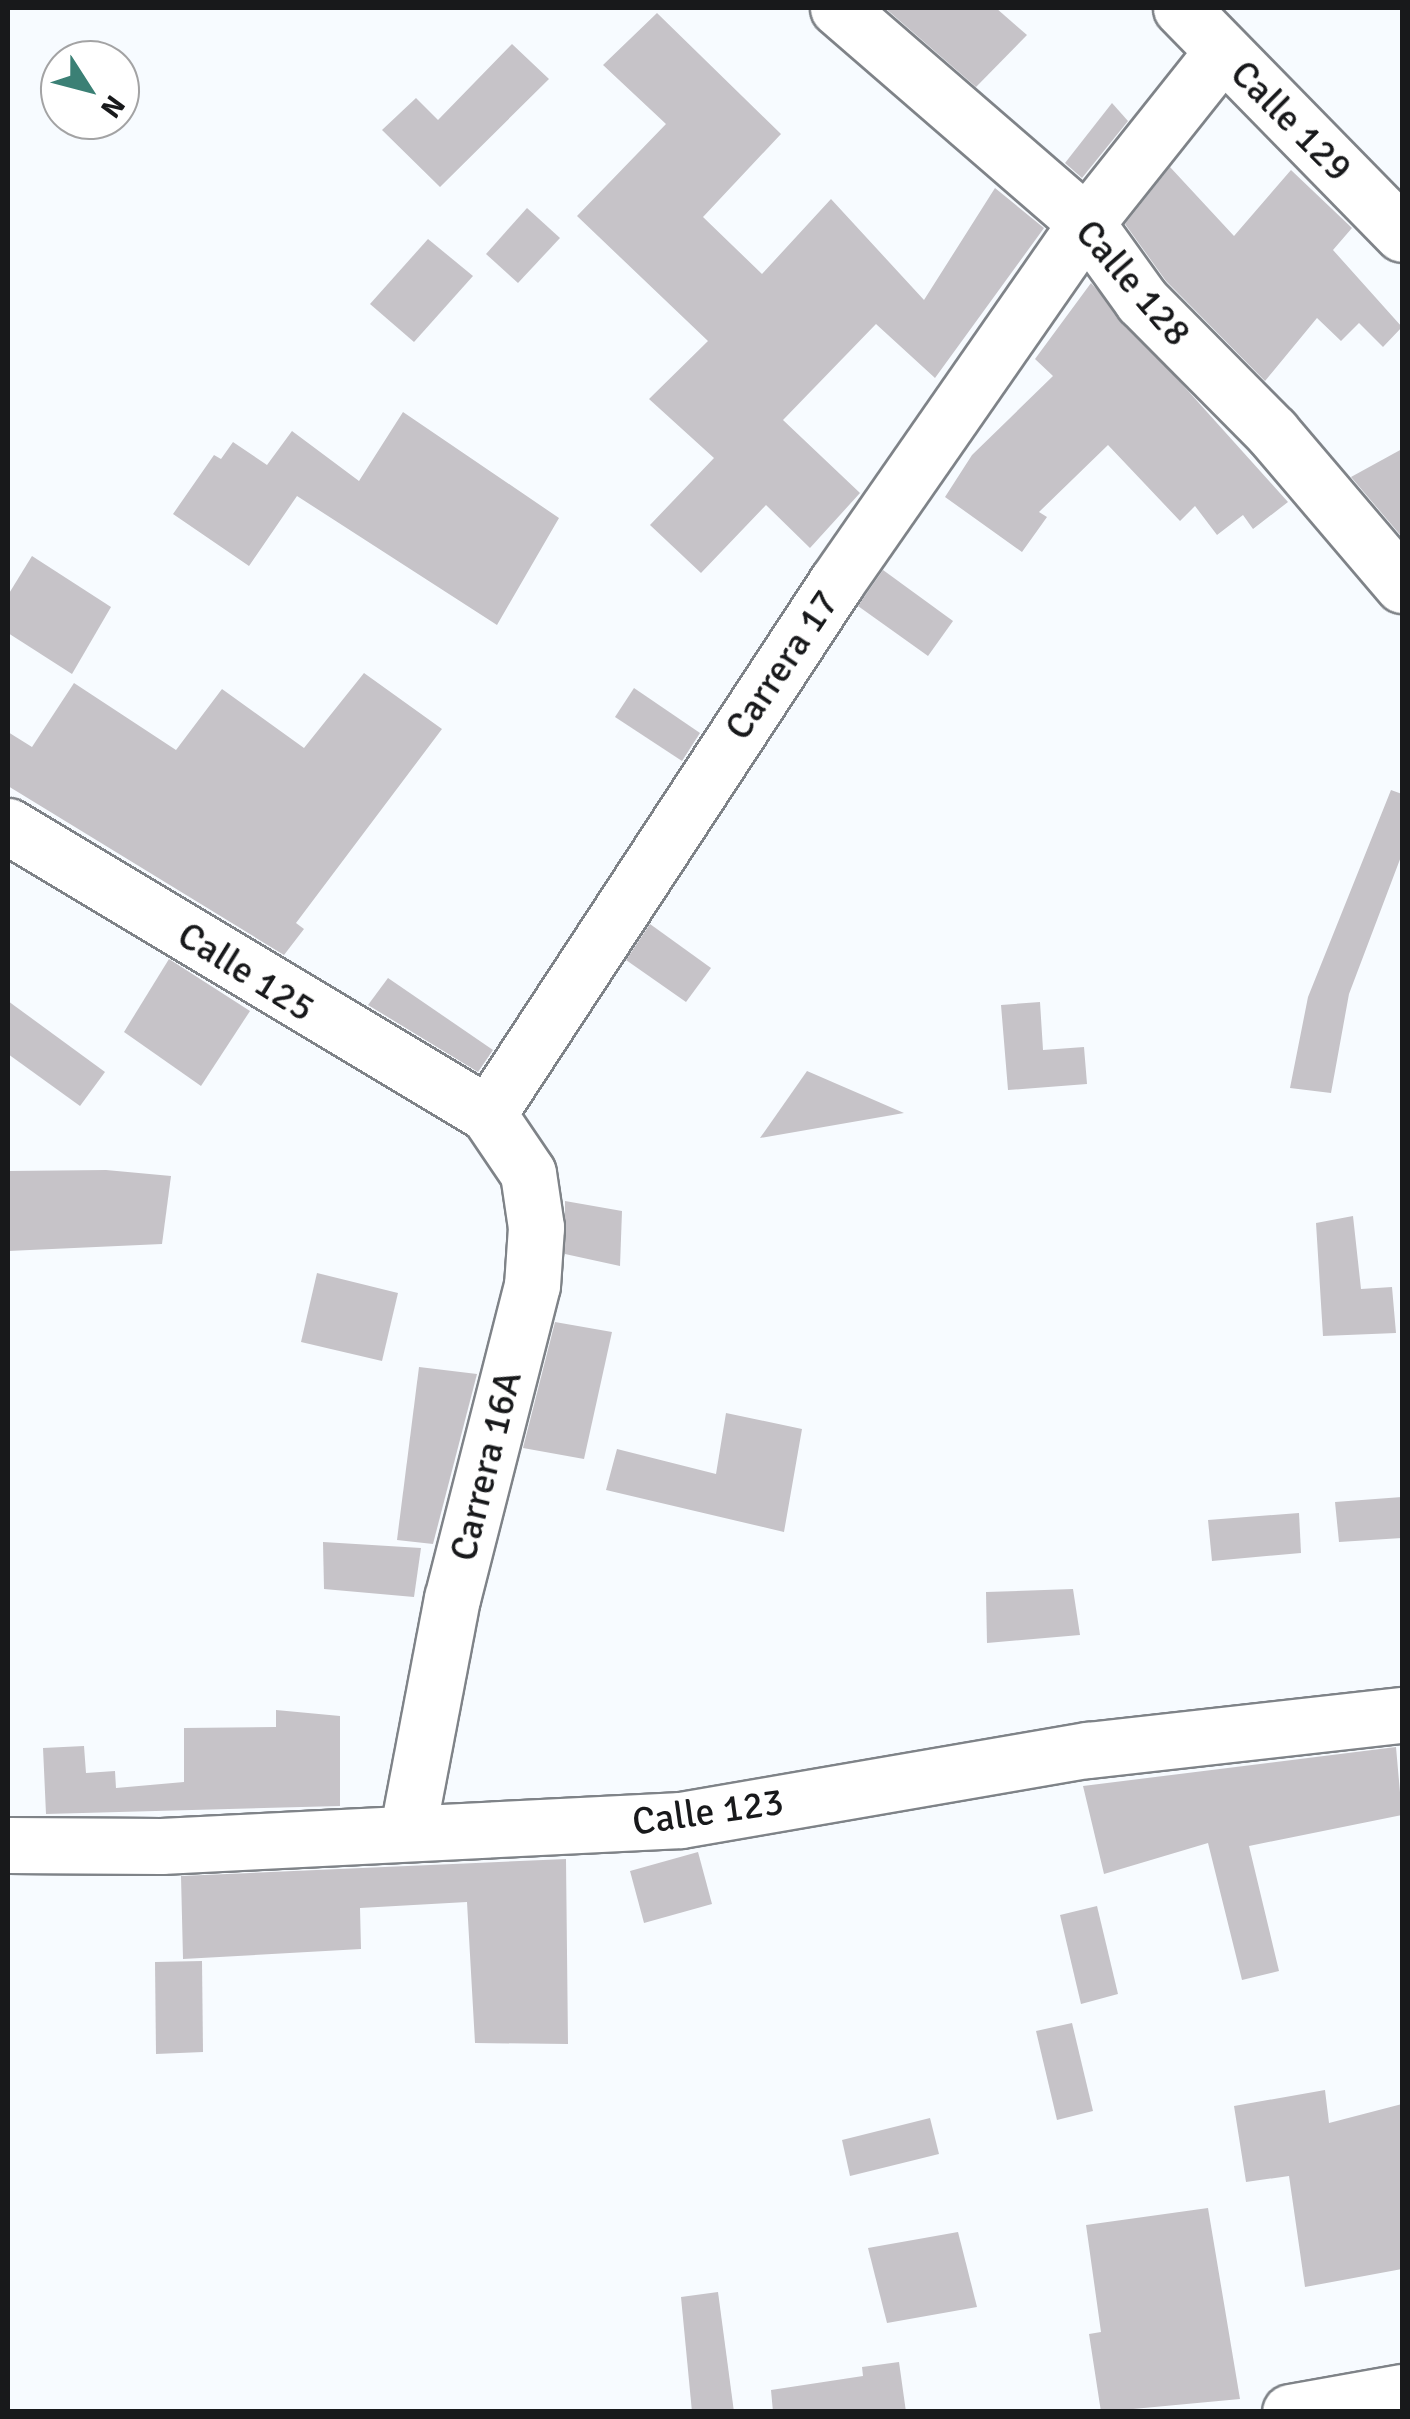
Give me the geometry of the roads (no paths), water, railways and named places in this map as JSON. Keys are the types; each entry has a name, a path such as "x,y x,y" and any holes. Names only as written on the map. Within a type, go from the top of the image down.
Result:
{"street":[{"name":"Calle 128","path":"838,8 1086,223 1142,301 1272,432 1402,585"},
{"name":"Calle 129","path":"1181,8 1402,234"},
{"name":"Carrera 17","path":"488,1114 836,583 1086,223 1222,52"},
{"name":"Calle 125","path":"8,826 488,1114"},
{"name":"Carrera 16A","path":"408,1829 452,1598 533,1274 528,1173 488,1114"},
{"name":"Calle 123","path":"8,1846 161,1846 408,1829 682,1820 1088,1750 1402,1715"},
{"path":"1290,2412 1402,2392"}]}
